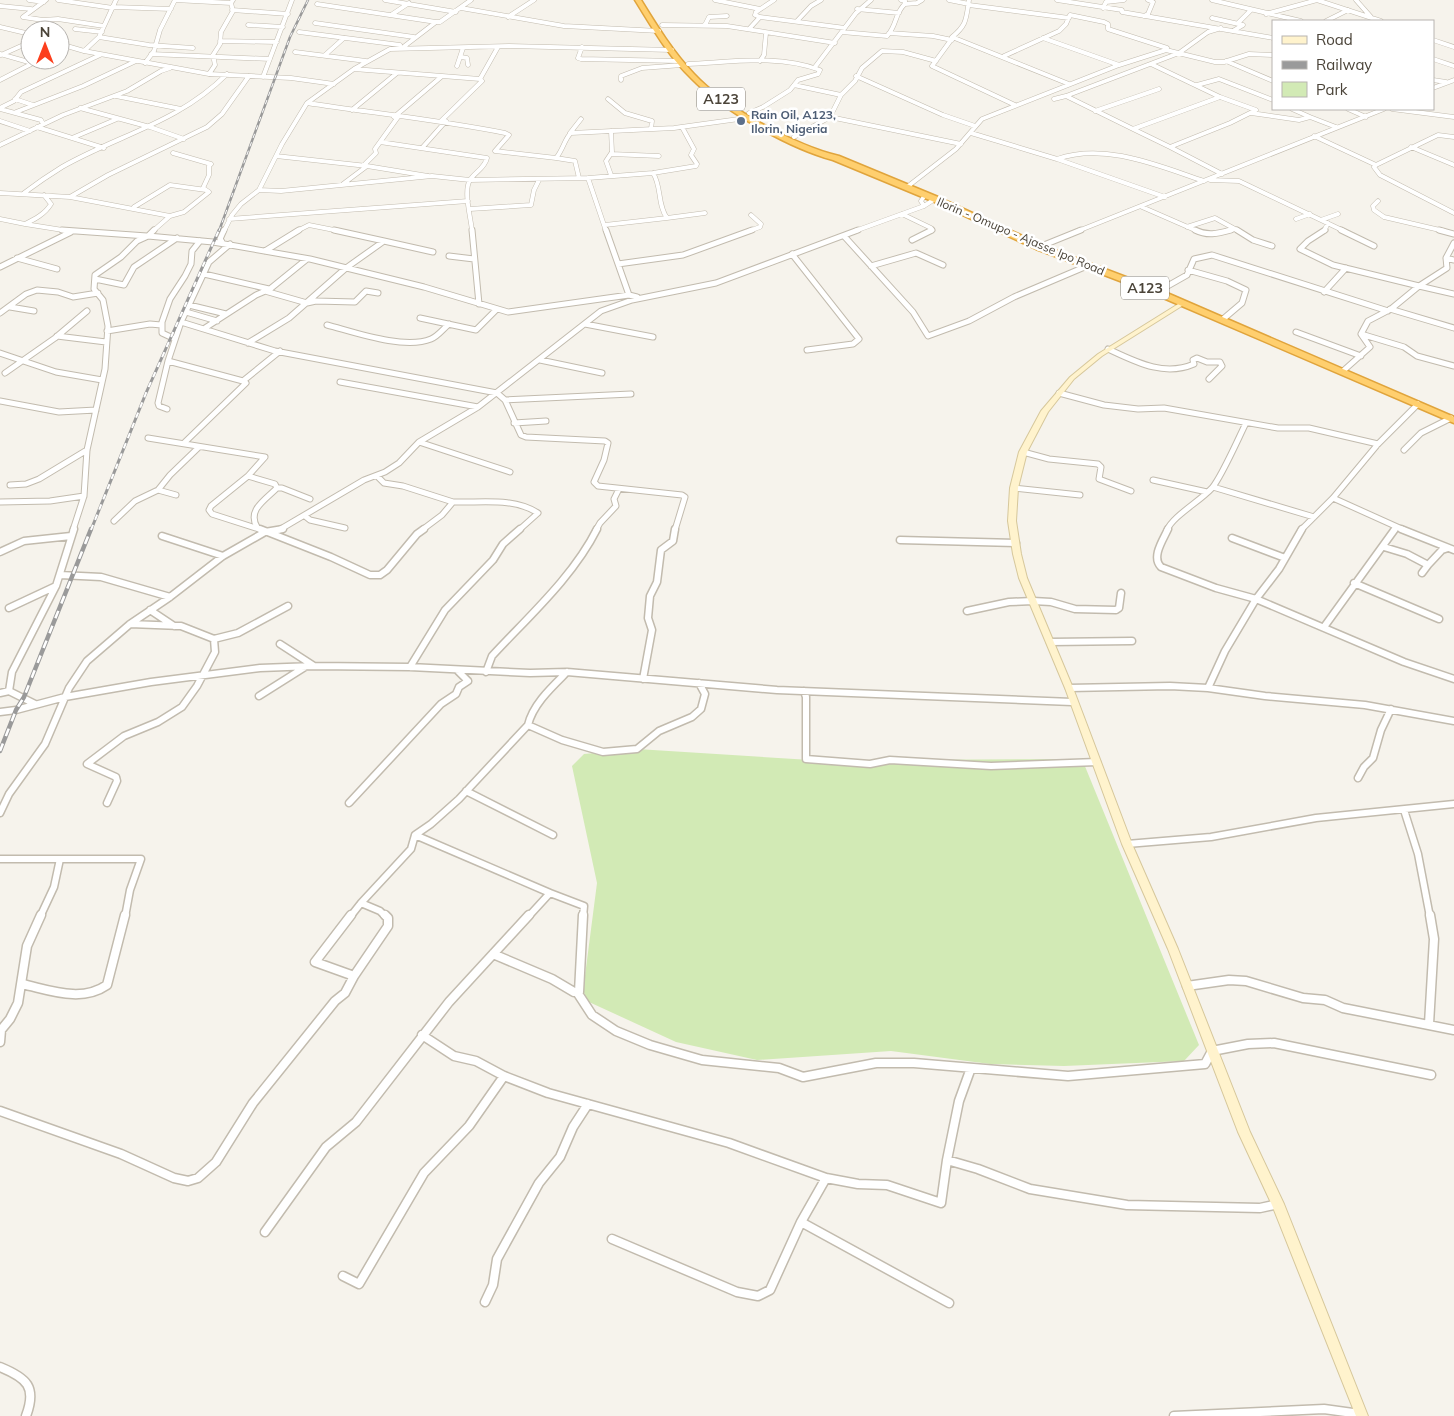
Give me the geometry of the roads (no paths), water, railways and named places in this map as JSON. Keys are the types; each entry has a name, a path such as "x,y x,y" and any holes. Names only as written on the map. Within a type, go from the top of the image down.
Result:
{"highway":[{"name":"Ilorin - Omupo - Ajasse Ipo Road","path":"638,0 660,28 672,50 707,88 748,116 817,152 935,199 1039,247 1157,292 1452,419"},
{"name":"Ilorin - Omupo - Ajasse Ipo Road","path":"643,0 683,64"},
{"name":"Ilorin - Omupo - Ajasse Ipo Road","path":"748,116 831,152 836,158"}],"main road":[{"path":"1183,303 1108,350 1072,378 1044,410 1023,452 1014,488 1012,521 1017,554 1023,578 1069,688 1072,702 1097,762 1127,844 1187,986 1244,1132 1278,1204 1361,1415"}],"street":[{"path":"29,0 45,1"},
{"path":"58,0 114,8 171,10"},
{"path":"84,52 102,32 116,0"},
{"path":"145,62 151,54 175,0 232,1 232,10 221,32 220,41 213,57 215,65 209,74"},
{"path":"263,77 292,0"},
{"path":"385,0 456,12"},
{"path":"317,4 440,22 471,0"},
{"path":"508,17 534,0"},
{"path":"715,0 760,9"},
{"path":"774,0 756,12 755,15 845,28"},
{"path":"797,21 811,6 821,0"},
{"path":"814,67 827,56 857,10 871,0"},
{"path":"901,0 905,1 905,4"},
{"path":"842,32 887,36 894,29 900,8 905,4 916,3 922,0"},
{"path":"949,0 1069,18"},
{"path":"1057,0 1077,2 1147,18 1220,28 1272,38"},
{"path":"1094,15 1106,2 1124,0"},
{"path":"1144,16 1148,14 1154,2 1148,0"},
{"path":"1212,0 1296,20"},
{"path":"1266,14 1314,0 1378,20"},
{"path":"1354,12 1355,0"},
{"path":"1355,0 1372,18"},
{"path":"45,1 31,9 23,17 43,20 58,19 104,26"},
{"path":"391,15 409,3"},
{"path":"969,3 966,22 962,29 948,42 932,64 936,68 1015,105"},
{"path":"0,6 31,9"},
{"path":"461,8 508,17 587,28 660,28 705,25 749,29 835,43"},
{"path":"232,10 288,14"},
{"path":"857,10 899,13"},
{"path":"1238,23 1251,10"},
{"path":"1328,20 1348,10"},
{"path":"1004,56 1059,32 1070,15 1094,15 1108,24 1108,29 1167,48 1166,50"},
{"path":"705,25 709,17 726,16"},
{"path":"749,29 760,17"},
{"path":"1212,18 1243,25 1233,31"},
{"path":"222,242 220,239 229,219 241,204 260,190 276,156 306,104 366,61 390,49 403,47 436,22"},
{"path":"314,23 414,37"},
{"path":"248,25 283,27"},
{"path":"0,27 20,32"},
{"path":"1054,99 1179,53 1208,32 1220,28"},
{"path":"0,33 8,29"},
{"path":"75,29 102,32"},
{"path":"299,32 403,47 582,47 672,50"},
{"path":"760,61 764,55 766,33"},
{"path":"889,33 953,39 1004,56 1008,60 1069,84"},
{"path":"99,36 154,45 193,48"},
{"path":"325,55 344,38"},
{"path":"1043,38 1119,65"},
{"path":"1434,40 1454,47"},
{"path":"220,41 277,42"},
{"path":"0,55 20,46"},
{"path":"422,148 444,121 482,81 480,79 498,47"},
{"path":"570,133 682,127 748,116 775,100 798,80 818,74 820,70 814,67 760,61 683,64 581,59 578,58 582,47"},
{"path":"70,48 209,74 291,78 334,84"},
{"path":"457,66 463,48"},
{"path":"907,188 961,144 971,133 977,122 986,116 1119,65 1166,50 1215,62 1226,61 1249,54 1272,54"},
{"path":"794,137 830,117 841,94 875,55 882,51 903,52 936,61"},
{"path":"295,52 366,61"},
{"path":"0,109 15,99 21,92 101,54"},
{"path":"151,54 270,59"},
{"path":"0,55 20,60"},
{"path":"461,57 467,58 468,65"},
{"path":"1434,59 1454,66"},
{"path":"16,112 83,86 137,60"},
{"path":"1226,61 1272,81"},
{"path":"621,80 621,76 625,73 636,70 683,64"},
{"path":"1151,64 1220,96 1256,110 1230,123 1170,147"},
{"path":"0,145 80,108 134,88 161,71 171,68"},
{"path":"0,80 20,69"},
{"path":"354,69 480,79"},
{"path":"352,110 397,73"},
{"path":"24,194 62,167 150,127 181,109 216,85 227,74"},
{"path":"70,197 106,176 184,139 218,118 249,76"},
{"path":"856,76 943,115 975,126"},
{"path":"342,185 365,166 376,152 396,117 441,77"},
{"path":"1197,85 1219,79 1272,100"},
{"path":"1434,80 1448,82"},
{"path":"1434,88 1454,80"},
{"path":"794,85 841,94"},
{"path":"1094,111 1158,89"},
{"path":"115,96 181,109"},
{"path":"1066,96 1222,174"},
{"path":"1133,129 1220,96"},
{"path":"15,99 33,105"},
{"path":"608,99 625,113 652,121 651,129"},
{"path":"306,104 396,117 444,121 509,134 495,151 575,162 579,178"},
{"path":"80,108 150,127 184,139"},
{"path":"0,109 41,120 43,124"},
{"path":"1294,110 1336,127"},
{"path":"1351,110 1366,116"},
{"path":"1039,247 1381,110"},
{"path":"1400,110 1454,117"},
{"path":"1251,113 1299,120 1310,117"},
{"path":"830,117 961,144"},
{"path":"72,138 117,119"},
{"path":"556,158 563,150 570,133 581,119"},
{"path":"0,121 30,131"},
{"path":"38,127 104,148"},
{"path":"276,156 382,167 430,176 470,180 588,178 653,173 697,165 691,155 694,149 692,143 682,127"},
{"path":"611,131 611,154 606,161 612,175"},
{"path":"971,133 1056,159 1165,197"},
{"path":"1376,165 1438,135 1454,137"},
{"path":"1314,136 1376,165"},
{"path":"380,142 447,153 485,156 488,160 470,180 466,190 470,209 480,304"},
{"path":"1411,148 1453,164"},
{"path":"9,691 12,672 56,586 84,496 87,450 102,380 107,331 107,315 103,300 94,289 95,275 122,257 137,241 148,236 170,216 184,212 210,192 204,188 211,164 174,153"},
{"path":"611,154 647,157 660,156"},
{"path":"1056,159 1093,154 1118,155 1146,161 1206,181 1239,181 1374,246"},
{"path":"1376,165 1374,167 1375,171 1380,175 1454,213"},
{"path":"653,173 659,183 660,208 668,218"},
{"path":"260,190 281,191 416,179 430,176"},
{"path":"588,178 590,190 605,225 629,295"},
{"path":"470,209 531,205 534,190 539,180"},
{"path":"134,207 170,186 206,190"},
{"path":"0,193 70,197 134,207 170,216"},
{"path":"25,224 45,213 50,207 51,204 44,195"},
{"path":"924,206 921,200 925,195"},
{"path":"0,812 9,794 45,744 65,697 87,661 130,624 170,597 223,556 265,532 280,530 364,480 377,476 399,463 419,442 497,393 585,324 612,306 640,298 716,283 924,206 935,199"},
{"path":"229,219 468,201"},
{"path":"1378,201 1373,206 1374,210 1384,217 1454,234"},
{"path":"1142,207 1208,235 1236,229"},
{"path":"605,225 705,213"},
{"path":"618,264 683,256 756,229 760,227 760,224 752,214"},
{"path":"902,214 931,228 932,231 912,240"},
{"path":"1296,219 1310,214"},
{"path":"1321,220 1338,214"},
{"path":"1187,227 1215,218 1253,240 1272,246"},
{"path":"0,219 72,232 222,242 408,282 494,310 508,312 629,295 640,298"},
{"path":"35,219 36,227"},
{"path":"1326,231 1328,224"},
{"path":"266,251 286,237 309,225 433,252"},
{"path":"1335,232 1326,231 1308,241 1300,250 1346,268 1454,294"},
{"path":"0,267 72,232"},
{"path":"844,236 913,312 928,336 963,324 1014,297 1087,266"},
{"path":"95,279 124,285 134,267 177,238"},
{"path":"175,338 162,333 162,316 170,306 170,299 181,286 193,258 192,252 200,241"},
{"path":"248,343 289,318 346,268 384,241"},
{"path":"1361,334 1366,324 1389,310 1414,292 1419,286 1447,268 1446,258 1454,243"},
{"path":"167,409 159,406 158,403 168,361 181,322 209,262 230,244"},
{"path":"871,266 914,253 943,265"},
{"path":"792,254 858,339 853,344 807,350"},
{"path":"449,256 474,259"},
{"path":"1157,292 1187,274 1194,259 1203,256 1220,256 1324,292 1454,328"},
{"path":"17,258 58,269"},
{"path":"1446,258 1454,260"},
{"path":"205,328 268,290 307,259"},
{"path":"1324,292 1346,268"},
{"path":"1188,270 1227,281 1246,290 1242,303 1222,320"},
{"path":"204,274 268,290 271,294 307,303 316,301 355,302 366,290 378,293"},
{"path":"0,313 10,307 15,301 37,290 58,292 73,297 98,293"},
{"path":"189,305 226,314"},
{"path":"10,307 34,310"},
{"path":"5,373 57,336 87,310"},
{"path":"420,318 476,330 494,310"},
{"path":"186,312 217,321"},
{"path":"181,322 280,351 497,393 505,400 521,435 526,437 608,443 604,460 594,482 598,486 682,495 685,498 676,522 674,541 661,550 656,582 650,596 648,612 652,630 643,678"},
{"path":"107,331 150,324 161,325"},
{"path":"327,325 395,341 419,342 431,339 449,324"},
{"path":"585,324 652,337"},
{"path":"1296,332 1361,356"},
{"path":"1343,371 1370,346 1361,334"},
{"path":"1361,334 1404,347 1417,356 1454,366"},
{"path":"57,336 106,342"},
{"path":"1108,350 1133,360 1168,370 1178,371 1186,368 1194,364 1193,360 1197,358 1207,362 1220,362 1222,366 1209,379"},
{"path":"243,381 280,351"},
{"path":"0,353 56,372 102,380"},
{"path":"540,360 602,373"},
{"path":"168,361 243,381"},
{"path":"184,443 246,383 243,381"},
{"path":"340,382 478,406"},
{"path":"1059,393 1104,405 1138,409 1164,408 1278,428 1308,428 1378,444"},
{"path":"505,400 540,400 588,395 631,394"},
{"path":"0,401 58,412 96,410"},
{"path":"1208,688 1225,651 1256,599 1279,569 1302,530 1378,444 1418,404"},
{"path":"1404,450 1421,433 1452,419"},
{"path":"514,423 546,421"},
{"path":"1246,423 1213,487 1188,510 1171,521 1156,561 1161,567 1216,588 1256,599 1404,662 1454,679"},
{"path":"148,438 265,457 248,476 211,506 209,510 212,514 257,526"},
{"path":"419,442 510,472"},
{"path":"114,521 135,502 158,490 170,475 199,447"},
{"path":"10,485 22,486 39,480 87,450"},
{"path":"1023,452 1049,459 1098,464 1101,467 1100,479 1102,482 1131,491"},
{"path":"248,476 275,484 277,488 282,488 310,499"},
{"path":"377,476 384,483 403,486 453,502 509,504 524,506 538,513 503,544 493,560 445,610 410,667"},
{"path":"1153,480 1207,492"},
{"path":"1213,487 1314,517"},
{"path":"277,488 254,511 253,520 257,526 265,532 331,557 370,575 380,575 388,570 417,534 442,515 453,502"},
{"path":"1014,488 1080,495"},
{"path":"486,672 492,656 576,564 588,547 600,523 616,506 614,498 619,489"},
{"path":"158,490 176,495"},
{"path":"0,502 50,501 84,496"},
{"path":"1332,498 1451,549"},
{"path":"305,516 310,520 345,528"},
{"path":"1324,628 1354,583 1384,547 1396,527"},
{"path":"0,552 24,541 71,536"},
{"path":"162,536 223,556"},
{"path":"1232,538 1285,558"},
{"path":"900,540 1016,543"},
{"path":"1384,547 1407,554 1428,565"},
{"path":"1422,573 1442,550 1451,549"},
{"path":"60,575 100,577 170,597"},
{"path":"1354,583 1439,619"},
{"path":"9,608 56,586"},
{"path":"967,611 1009,602 1032,601 1051,602 1075,609 1116,610 1119,608 1120,593"},
{"path":"130,624 181,626 214,639 238,633 288,606"},
{"path":"150,610 174,626"},
{"path":"107,803 117,781 116,777 87,764 124,736 158,722 182,707 197,686 215,652 214,639"},
{"path":"1050,642 1132,640"},
{"path":"280,644 314,666"},
{"path":"259,696 306,666"},
{"path":"0,712 16,710 65,697 151,682 260,668 306,666 410,667 486,672 567,672 804,691 1072,702"},
{"path":"348,803 441,704 456,694 459,687 468,681 457,670"},
{"path":"354,976 315,962 361,903 411,849 415,835 431,824 466,791 528,725 530,716 549,690 567,672"},
{"path":"528,725 562,740 603,752 637,749 659,732 692,717 701,709 705,694 699,683"},
{"path":"1069,688 1170,686 1208,688 1391,709 1454,721"},
{"path":"0,693 9,691 35,704"},
{"path":"804,691 806,697 806,759 870,764 890,760 991,766 1097,762"},
{"path":"1358,778 1364,767 1373,758 1381,730 1391,709"},
{"path":"466,791 553,835"},
{"path":"1127,844 1211,836 1316,818 1454,804"},
{"path":"1404,810 1418,854 1434,939 1429,1024"},
{"path":"415,835 584,906 579,992 577,992"},
{"path":"0,859 141,859 130,890 123,928 107,985 97,992 84,995 69,994 22,984"},
{"path":"0,1042 1,1030 10,1019 18,1003 22,984 22,970 28,946 54,887 60,859"},
{"path":"265,1232 326,1147 356,1122 422,1035 550,893"},
{"path":"0,1111 21,1115 50,1129 121,1154 180,1181 195,1179 212,1166 231,1142 250,1108 271,1083 276,1071 335,1001 345,993 354,976 388,926 388,918 380,911 361,903"},
{"path":"493,954 552,979 577,992 592,1015 616,1032 702,1060 779,1068 803,1077 876,1063 914,1063 1068,1076 1205,1064 1212,1051 1244,1044 1270,1042 1431,1075"},
{"path":"1187,986 1229,980 1246,981 1303,998 1325,1000 1343,1008 1454,1030"},
{"path":"422,1035 454,1056 476,1061 504,1076 548,1093 729,1144 826,1178 858,1184 887,1185 941,1203 947,1160 959,1101 971,1068"},
{"path":"343,1276 359,1284 424,1173 468,1126 504,1076"},
{"path":"485,1302 494,1285 497,1259 539,1183 560,1157 573,1127 588,1104"},
{"path":"947,1160 978,1169 1030,1189 1127,1206 1178,1204 1260,1208 1278,1204"},
{"path":"612,1239 737,1292 758,1296 770,1290 801,1222 826,1178"},
{"path":"801,1222 949,1303"},
{"path":"0,1367 22,1376 28,1383 31,1397 26,1416"},
{"path":"1174,1416 1324,1409 1361,1415"}],"railway":[{"path":"219,231 290,37 308,0"},
{"path":"91,530 146,393 219,230"},
{"path":"0,751 16,710 24,697 91,529"}],"place":[{"name":"Rain Oil, A123, Ilorin, Nigeria","path":"741,121"}]}
